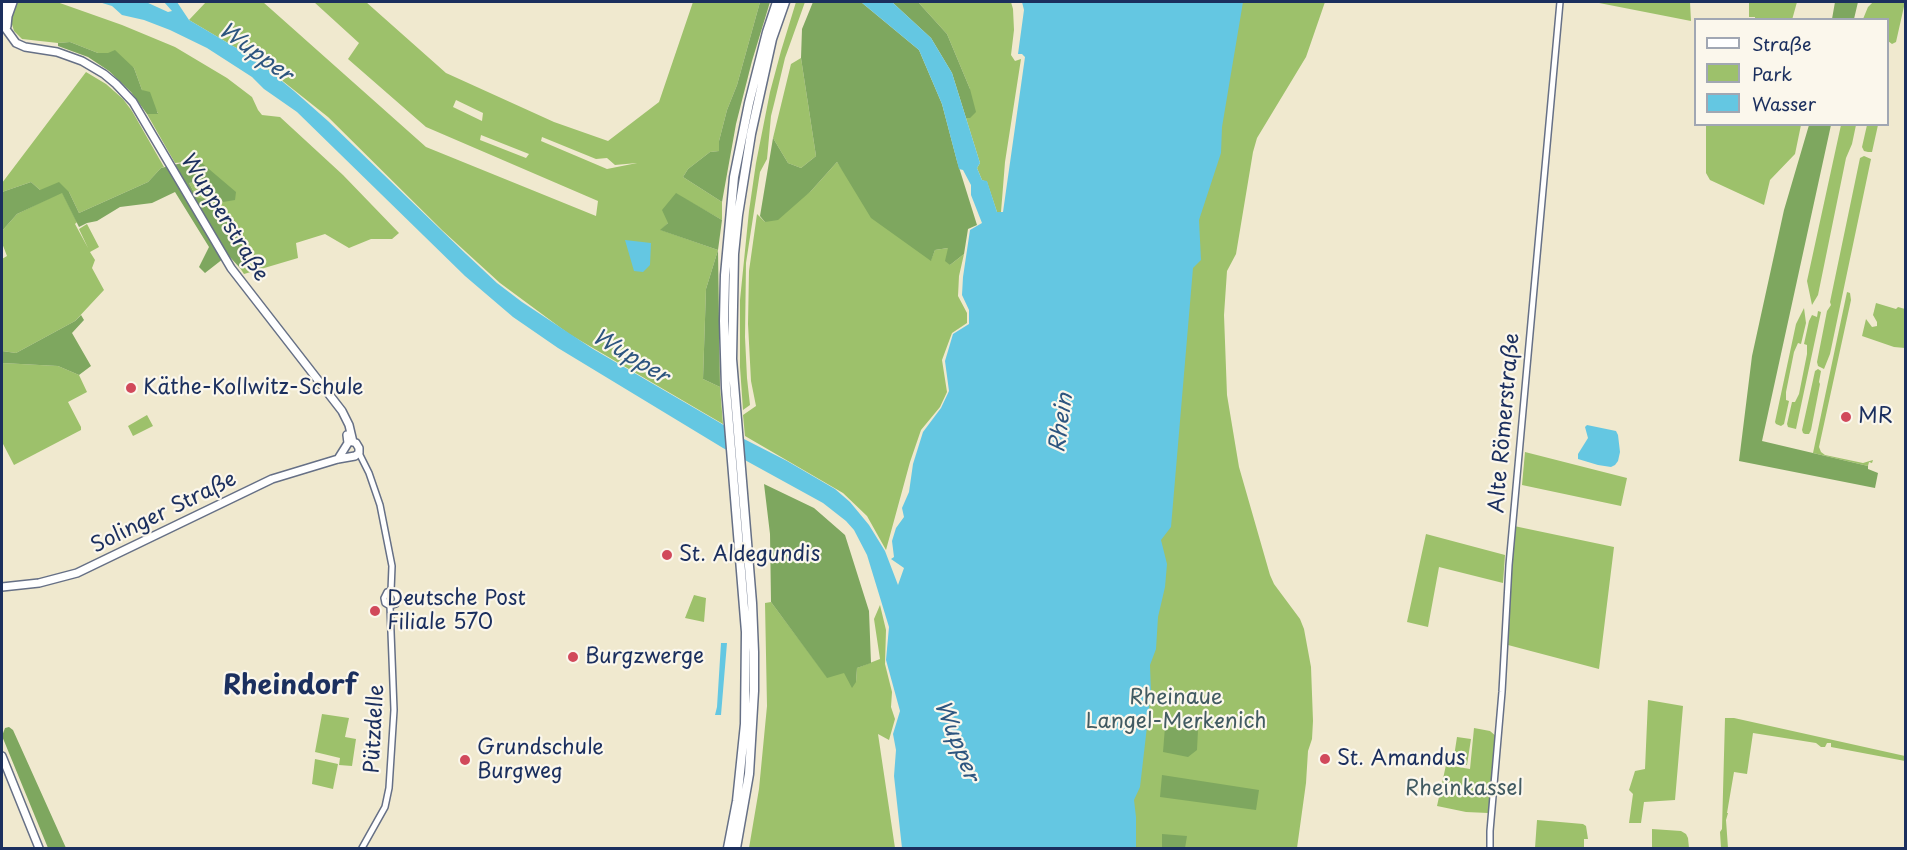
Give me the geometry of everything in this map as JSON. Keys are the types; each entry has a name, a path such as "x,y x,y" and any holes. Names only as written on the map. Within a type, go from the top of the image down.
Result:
{"highway":[{"path":"728,849 739,790 746,724 746,632 739,494 724,321 725,275 734,177 749,104 777,2"},
{"path":"730,386 734,254 745,163 772,39 785,2"},
{"path":"764,77 791,2"},
{"path":"736,849 749,774 754,691 752,603 739,494"}],"main road":[{"name":"Wupperstraße","path":"11,2 6,29 12,39 20,45 69,56 97,69 117,84 133,102 231,268 342,411 349,425 351,450"},
{"name":"Solinger Straße","path":"2,587 39,583 76,573 158,536 272,479 338,459 351,450"},
{"path":"2,756 39,849"}],"street":[{"name":"Alte Römerstraße","path":"1491,849 1490,831 1502,692 1509,565 1560,2"},
{"name":"Wupperstraße","path":"351,450 363,462 383,515 392,566 391,591"},
{"path":"391,591 398,599 396,604 390,606 385,603 384,598 387,592 391,591"},
{"name":"Pützdelle","path":"362,849 385,807 389,788 394,710 390,606"}],"green space":[{"path":"17,2 57,2 122,25 175,47 227,78 252,97 262,115 280,117 343,175 399,233 392,239 371,239 349,248 325,234 296,243 298,258 244,274 240,268 251,254 197,198 189,183 206,181 235,200 186,162 175,163 147,114 158,113 142,90 134,68 108,53 98,53 70,42 22,39 14,31 11,21"},
{"path":"206,2 263,2 426,147 596,216 598,201 426,127 348,59 359,43 314,2 366,2 446,73 554,122 608,141 659,102 693,2 760,2 737,85 727,110 719,141 719,151 710,152 688,169 683,177 722,202 722,220 676,194 668,223 661,230 718,250 706,289 703,379 720,387 723,424 569,334 500,283 443,231 328,117 255,59 189,20","holes":["456,100 483,113 482,121 453,107","481,135 529,154 526,158 480,140","542,137 596,159 607,158 615,165 637,163 607,169 541,141"]},
{"path":"760,2 770,2 736,124 722,202 683,177 688,169 710,152 719,151 719,141 727,110 737,85"},
{"path":"796,2 805,2 785,58 771,116 767,159 760,172 746,263 745,337 750,405 743,410 740,367 740,300 749,211 770,92"},
{"path":"813,2 861,2 919,50 942,104 977,225 968,229 964,254 950,265 945,261 948,248 935,250 931,261 871,218 837,162 811,191 778,220 765,222 760,216 773,138 788,163 801,168 816,156 801,58 802,29"},
{"path":"892,2 918,2 947,34 970,89 976,112 970,118 966,118 952,73 931,38"},
{"path":"918,2 1011,2 1014,30 1011,55 1015,61 1021,59 1005,162 1001,212 997,212 987,182 982,180 977,168 980,163 966,118 970,118 970,89 947,34"},
{"name":"Rheinaue Langel-Merkenich","path":"1133,2 1325,2 1306,57 1257,138 1236,254 1227,271 1224,315 1227,395 1239,467 1270,575 1300,619 1311,667 1312,739 1308,751 1297,848 1017,848"},
{"path":"1594,2 1690,2 1691,21"},
{"path":"1749,2 1797,2 1793,18 1749,17"},
{"path":"1835,2 1858,2 1854,18 1832,18"},
{"path":"1873,2 1905,2 1896,42 1892,44 1889,42 1889,18 1863,18"},
{"path":"70,42 98,53 115,50 134,68 142,90 150,92 158,114 147,114 131,92 109,71 88,57 58,46 58,43"},
{"path":"801,58 816,156 801,168 788,163 773,138 791,64"},
{"path":"86,72 106,84 123,99 164,167 148,182 79,213 69,192 40,190 31,182 2,192 2,183"},
{"path":"1706,126 1801,126 1795,154 1770,180 1764,205 1710,180 1706,173"},
{"path":"1809,126 1831,126 1762,441 1868,466 1868,469 1878,473 1875,488 1739,461 1752,356 1784,210"},
{"path":"1841,126 1856,126 1846,158 1818,295 1812,305 1807,281"},
{"path":"1867,126 1878,126 1872,152 1864,151 1862,147"},
{"path":"1864,156 1871,159 1830,354 1824,369 1818,366 1817,362 1827,311 1831,305 1860,158"},
{"path":"186,162 203,164 236,192 235,200 223,202 206,181 189,183 197,198 208,199 252,254 240,268 228,255 205,273 199,267 209,247 175,192 152,203 120,207 97,221 79,227 62,193 17,214 2,231 2,192 31,182 40,190 59,182 69,192 79,213 148,182 161,168"},
{"path":"837,162 852,183 931,260 935,250 948,248 950,265 964,254 959,276 958,296 967,313 967,323 952,333 942,360 947,392 940,407 921,430 886,550 867,516 843,493 745,436 743,415 756,406 751,381 748,324 749,271 757,214 765,222 811,191"},
{"path":"62,192 77,222 75,224 88,248 79,229 87,224 99,247 90,252 95,260 92,268 104,290 75,321 16,353 2,351 2,259 7,256 2,243 2,231 17,214"},
{"path":"676,193 722,220 718,250 660,230 668,223 662,210"},
{"path":"718,250 720,387 703,379 706,289"},
{"path":"1847,292 1850,293 1851,300 1819,447 1825,455 1863,463 1873,460 1868,466 1813,453"},
{"path":"1876,303 1896,309 1898,307 1905,309 1905,348 1894,347 1862,336 1866,319 1872,327 1877,326 1873,315"},
{"path":"1804,308 1806,323 1801,344 1798,343 1794,352 1786,392 1786,400 1789,401 1784,424 1781,426 1775,422 1796,324"},
{"path":"1818,311 1821,312 1796,429 1788,427 1787,424 1792,402 1795,402 1799,394 1807,354 1807,345 1804,344 1809,321 1812,315 1817,317"},
{"path":"81,315 84,320 72,333 91,366 79,375 58,366 2,363 2,351 16,353 75,321"},
{"path":"2,363 58,366 79,375 87,392 68,402 81,430 14,465 2,442"},
{"path":"1818,369 1821,371 1820,384 1811,430 1809,434 1805,434 1802,430 1815,371"},
{"path":"147,415 153,426 133,436 128,426"},
{"path":"1525,452 1627,478 1621,506 1522,485"},
{"path":"764,484 814,508 845,535 869,611 871,663 857,668 856,682 852,688 844,673 827,678 771,602 770,534"},
{"path":"1514,526 1614,547 1599,669 1508,645"},
{"path":"1426,534 1505,555 1503,583 1439,567 1428,627 1407,622"},
{"path":"694,595 706,598 704,622 685,618"},
{"path":"771,602 827,677 844,672 856,682 857,668 880,659 874,619 880,605 886,630 885,664 892,692 891,707 895,719 889,740 878,734 895,848 749,848 759,789 767,706 765,603"},
{"path":"1648,700 1683,706 1675,800 1644,802 1641,823 1629,823 1633,794 1629,790 1635,771 1645,769"},
{"path":"322,714 349,718 345,737 356,739 352,766 339,765 340,758 315,752"},
{"path":"1725,718 1734,718 1905,756 1905,761 1831,747 1831,743 1821,747 1816,743 1753,733 1747,774 1734,772 1726,820 1728,848 1721,848"},
{"path":"9,727 13,730 66,848 48,848 2,736 5,728"},
{"path":"1165,727 1198,730 1197,750 1188,757 1163,752"},
{"name":"Rheinkassel","path":"1474,728 1490,731 1497,737 1490,812 1466,812 1437,806 1446,765 1470,769"},
{"path":"1457,737 1471,739 1467,765 1453,763"},
{"path":"315,759 338,764 333,789 312,784"},
{"path":"1162,775 1259,790 1256,810 1160,797"},
{"path":"1537,820 1583,824 1586,826 1588,839 1584,839 1584,848 1535,848"},
{"path":"1652,829 1681,831 1688,838 1689,848 1652,848"},
{"path":"1162,834 1187,836 1185,848 1162,848"}],"water":[{"path":"99,2 146,2 168,12 172,11 164,2 177,2 189,20 255,59 294,91 497,283 522,302 593,349 744,439 835,489 850,502 869,525 885,551 898,585 904,568 891,559 894,557 892,541 896,528 904,517 902,508 909,492 913,464 923,432 941,408 949,391 945,361 953,334 969,324 969,310 962,295 963,277 970,230 982,223 971,195 971,185 963,170 959,169 942,104 919,50 861,2 892,2 931,38 952,73 980,163 977,168 982,180 987,181 997,212 1003,212 1025,57 1018,54 1024,10 1022,2 1243,2 1222,127 1221,153 1199,220 1201,260 1193,268 1171,527 1161,540 1167,564 1165,587 1158,617 1156,649 1150,665 1151,692 1140,787 1134,800 1136,848 902,848 894,776 896,750 893,734 900,711 886,660 889,627 867,555 854,530 846,521 823,503 723,448 558,348 513,317 465,276 297,112 264,89 252,77 207,48 170,30 122,15 112,6"},
{"path":"625,240 651,243 650,265 643,272 634,271"},
{"path":"1587,425 1616,431 1620,452 1615,465 1611,467 1598,465 1578,459 1578,454 1588,438 1585,427"},
{"path":"721,643 727,643 721,715 715,715 717,707"}],"place":[{"name":"Käthe-Kollwitz-Schule","path":"131,388"},
{"name":"MR","path":"1846,417"},
{"name":"St. Aldegundis","path":"667,555"},
{"name":"Deutsche Post Filiale 570","path":"375,611"},
{"name":"Burgzwerge","path":"573,657"},
{"name":"St. Amandus","path":"1325,759"},
{"name":"Grundschule Burgweg","path":"465,760"}],"district":[{"name":"Rheindorf","path":"290,687"}],"water label":[{"name":"Wupper","path":"255,53"},
{"name":"Wupper","path":"630,357"},
{"name":"Rhein","path":"1062,423"},
{"name":"Wupper","path":"956,741"}]}
